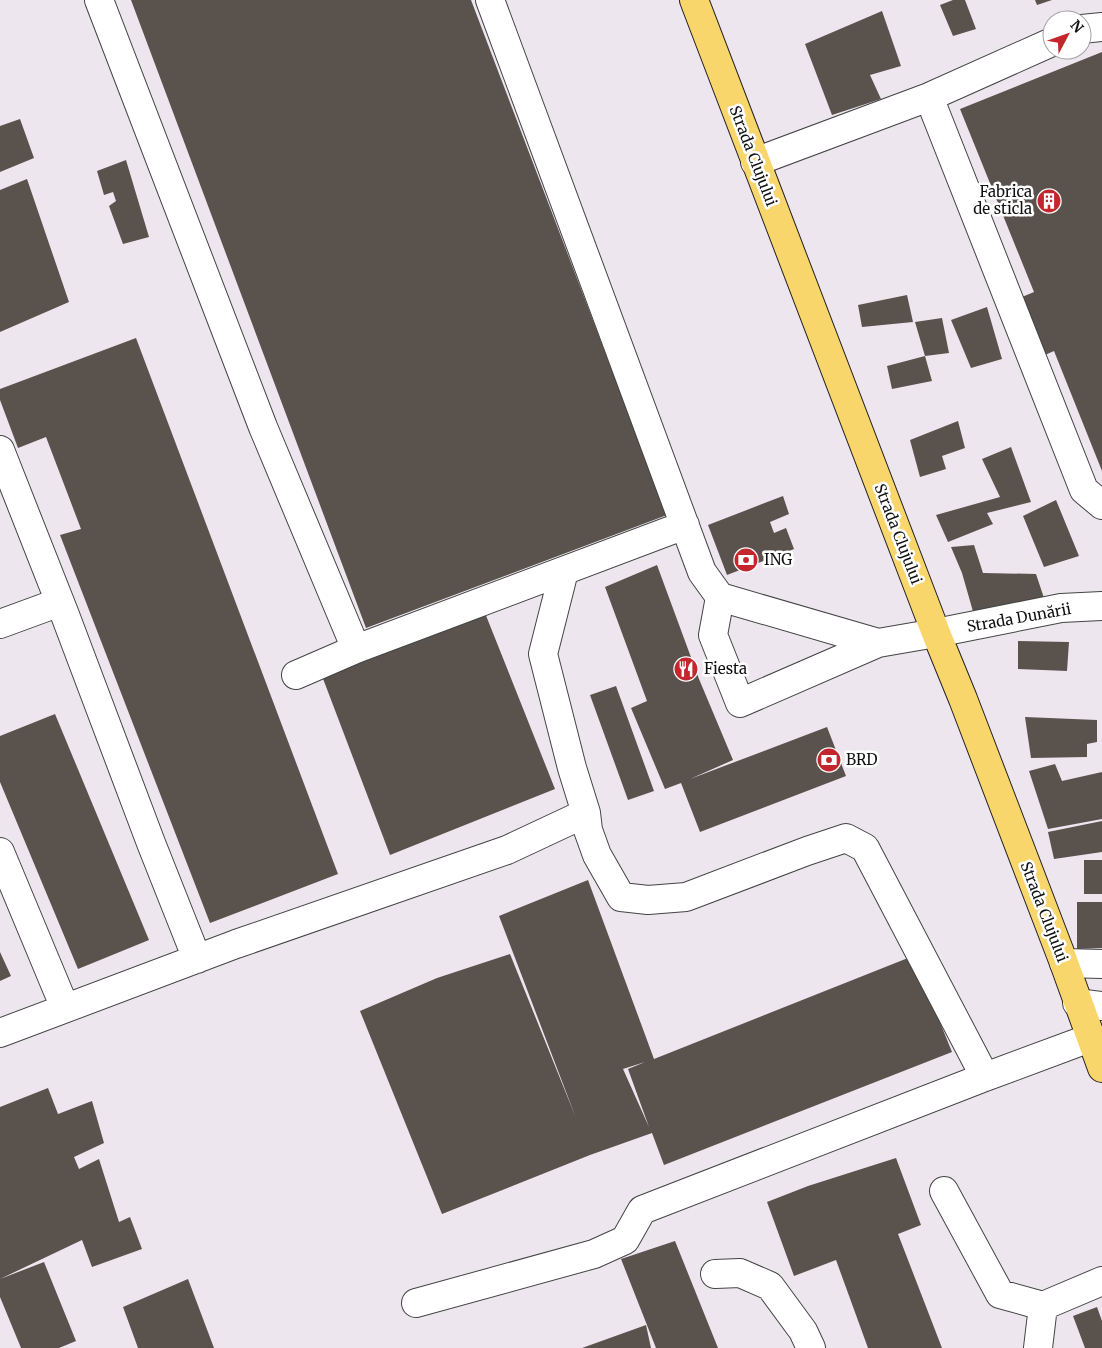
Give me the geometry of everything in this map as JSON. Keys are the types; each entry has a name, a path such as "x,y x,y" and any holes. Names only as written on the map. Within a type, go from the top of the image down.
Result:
{"main road":[{"name":"Strada Clujului","path":"694,0 1064,963 1090,1004 1090,1038 1102,1068"}],"street":[{"path":"99,0 263,427 356,649"},
{"path":"490,0 702,572 720,597 878,643"},
{"path":"755,162 930,97 1042,47"},
{"path":"930,97 1084,490 1102,505"},
{"path":"0,450 196,959"},
{"path":"296,675 356,649 685,525"},
{"path":"564,571 543,654 572,768 586,813 588,830 597,855 621,896 648,900 686,896 846,838 865,848 984,1077"},
{"path":"720,597 713,634 740,703 878,643"},
{"path":"0,624 60,602"},
{"name":"Strada Dunării","path":"878,643 1061,608 1102,606"},
{"path":"0,1032 196,959 507,850 586,813"},
{"path":"0,852 65,1008"},
{"path":"1064,963 1102,964"},
{"path":"416,1303 594,1254 625,1240 642,1210 984,1077 1090,1038"},
{"path":"944,1191 1000,1294 1043,1306 1102,1281"},
{"path":"715,1274 740,1273 770,1286 803,1331 812,1348"},
{"path":"1038,1348 1043,1306"}],"shaded area":[{"path":"0,0 1102,0 1102,1348 0,1348"}],"building":[{"path":"131,0 471,0 667,515 366,628"},
{"path":"953,0 965,0 976,29 953,36 940,5"},
{"path":"1035,0 1052,0 1037,5"},
{"path":"882,11 901,66 870,75 881,99 832,115 805,44"},
{"name":"Fabrica de sticla","path":"1102,52 1102,471 1054,351 1038,358 1015,300 1034,292 960,109 1082,60 1092,60 1092,56"},
{"path":"20,119 34,158 0,172 0,126"},
{"path":"126,160 149,237 123,244 109,206 116,201 113,192 104,195 97,171"},
{"path":"27,179 69,302 0,332 0,190"},
{"path":"907,295 913,322 862,327 858,305"},
{"path":"987,307 1002,359 971,368 951,320"},
{"path":"942,318 949,353 925,356 915,322"},
{"path":"136,338 338,874 210,923 60,535 81,529 46,437 18,448 0,400 0,389"},
{"path":"925,356 932,381 892,389 887,366"},
{"path":"958,421 965,448 942,456 946,469 920,477 910,440"},
{"path":"1011,447 1031,502 987,513 993,524 948,542 936,515 1000,497 982,459"},
{"path":"783,496 789,514 770,522 774,533 786,528 794,549 727,575 708,525"},
{"path":"1056,500 1079,556 1044,567 1023,516"},
{"path":"974,545 983,573 1036,574 1045,601 974,615 962,573 951,547"},
{"path":"657,565 699,679 733,760 690,779 827,727 846,776 700,832 681,783 665,789 631,708 647,701 605,587"},
{"path":"485,613 555,789 390,855 322,676"},
{"path":"1018,641 1069,642 1067,671 1018,669"},
{"path":"616,686 654,791 628,800 590,695"},
{"path":"55,714 149,940 78,969 0,782 0,736"},
{"path":"1025,717 1097,720 1097,742 1087,744 1087,757 1031,758"},
{"path":"1055,764 1062,781 1102,772 1102,819 1048,829 1029,771"},
{"path":"1102,821 1102,852 1054,859 1048,832"},
{"path":"1084,860 1102,860 1102,894 1084,894"},
{"path":"588,880 654,1059 913,956 952,1052 664,1165 652,1133 590,1155 442,1214 360,1011 437,978 510,954 576,1118 499,916","holes":["645,1062 628,1069 649,1127 623,1069"]},
{"path":"1077,902 1102,902 1102,948 1077,949"},
{"path":"0,952 11,976 0,981"},
{"path":"48,1088 58,1114 92,1101 104,1143 74,1157 79,1169 99,1159 119,1222 130,1217 142,1249 92,1267 82,1240 0,1279 0,1107"},
{"path":"896,1158 921,1225 898,1234 942,1348 868,1348 836,1260 794,1276 767,1202 808,1186"},
{"path":"675,1241 718,1348 656,1348 621,1259"},
{"path":"44,1262 76,1341 59,1348 21,1348 0,1297 0,1279"},
{"path":"188,1279 214,1348 138,1348 123,1307"},
{"path":"1097,1307 1102,1321 1102,1348 1085,1348 1073,1316"},
{"path":"646,1325 651,1348 582,1348"}],"place":[{"name":"Fabrica de sticla","path":"1049,201"},
{"name":"ING","path":"746,560"},
{"name":"Fiesta","path":"686,669"},
{"name":"BRD","path":"829,760"}]}
